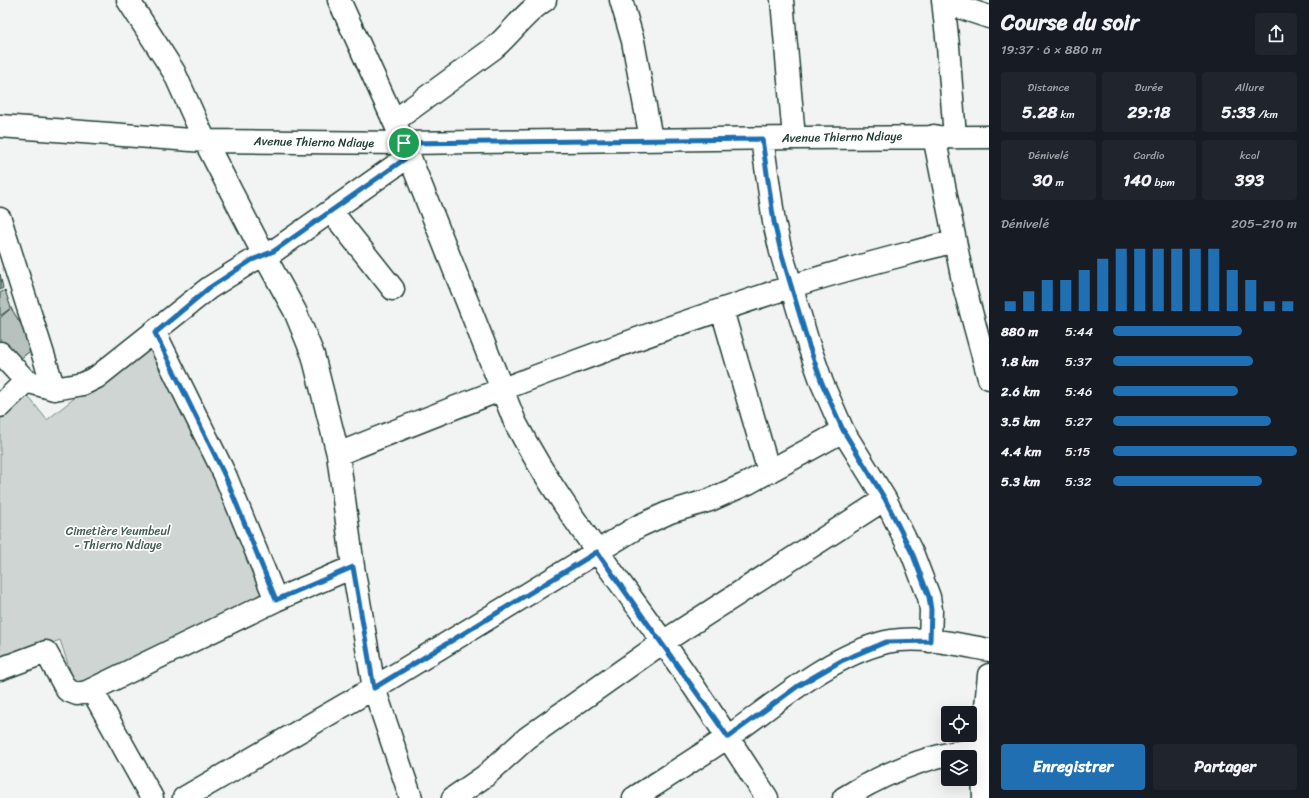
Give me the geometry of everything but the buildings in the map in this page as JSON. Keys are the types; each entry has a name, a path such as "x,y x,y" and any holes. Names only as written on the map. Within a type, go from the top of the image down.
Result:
{"street":[{"path":"128,0 174,72 204,141 295,311 313,355 338,454 353,567 374,688 411,798"},
{"path":"339,0 407,150 515,422 533,455 597,552 663,642 728,737 767,798"},
{"path":"394,121 494,48 508,36 531,10 545,0"},
{"path":"621,0 633,41 651,139"},
{"path":"782,0 794,138"},
{"path":"989,17 955,2 944,137 955,241 964,286 989,378"},
{"name":"Avenue Thierno Ndiaye","path":"0,126 204,141 407,150 651,139 989,137"},
{"path":"762,139 774,222 822,383 843,430 885,499 913,555 929,597 931,610 930,641"},
{"path":"0,353 26,381 54,389 83,384 97,377 155,333 209,288 252,260 274,251 331,211 407,150"},
{"path":"331,211 393,289"},
{"path":"0,219 54,389"},
{"path":"338,454 502,388 722,310 792,286 955,241"},
{"path":"722,310 769,472"},
{"path":"155,333 225,476 276,600"},
{"path":"0,406 26,381"},
{"path":"184,798 374,688 651,520 710,500 769,472 843,430"},
{"path":"454,798 484,776 527,738 663,642 885,499"},
{"path":"0,670 46,652 67,690 78,694 92,690 276,600 353,567"},
{"path":"634,798 728,737 798,686 841,661 886,642 930,641 989,650"},
{"path":"985,790 982,749 989,676"},
{"path":"92,690 152,798"},
{"path":"844,798 888,774 914,764 950,753 982,749"}],"green space":[{"name":"Cimetière Yeumbeul - Thierno Ndiaye","path":"157,332 270,596 76,688 60,640 0,662 0,413 23,390 47,420"}],"route":[{"path":"651,139 762,139 774,222 781,252 809,346 822,383 843,430 885,499 903,532 913,555 929,597 931,610 930,641 907,640 886,642 864,650 816,674 776,701 728,737 663,642 597,552 374,688 353,567 276,600 225,476 155,333 209,288 252,260 274,251 409,156 404,143 651,139"}]}
